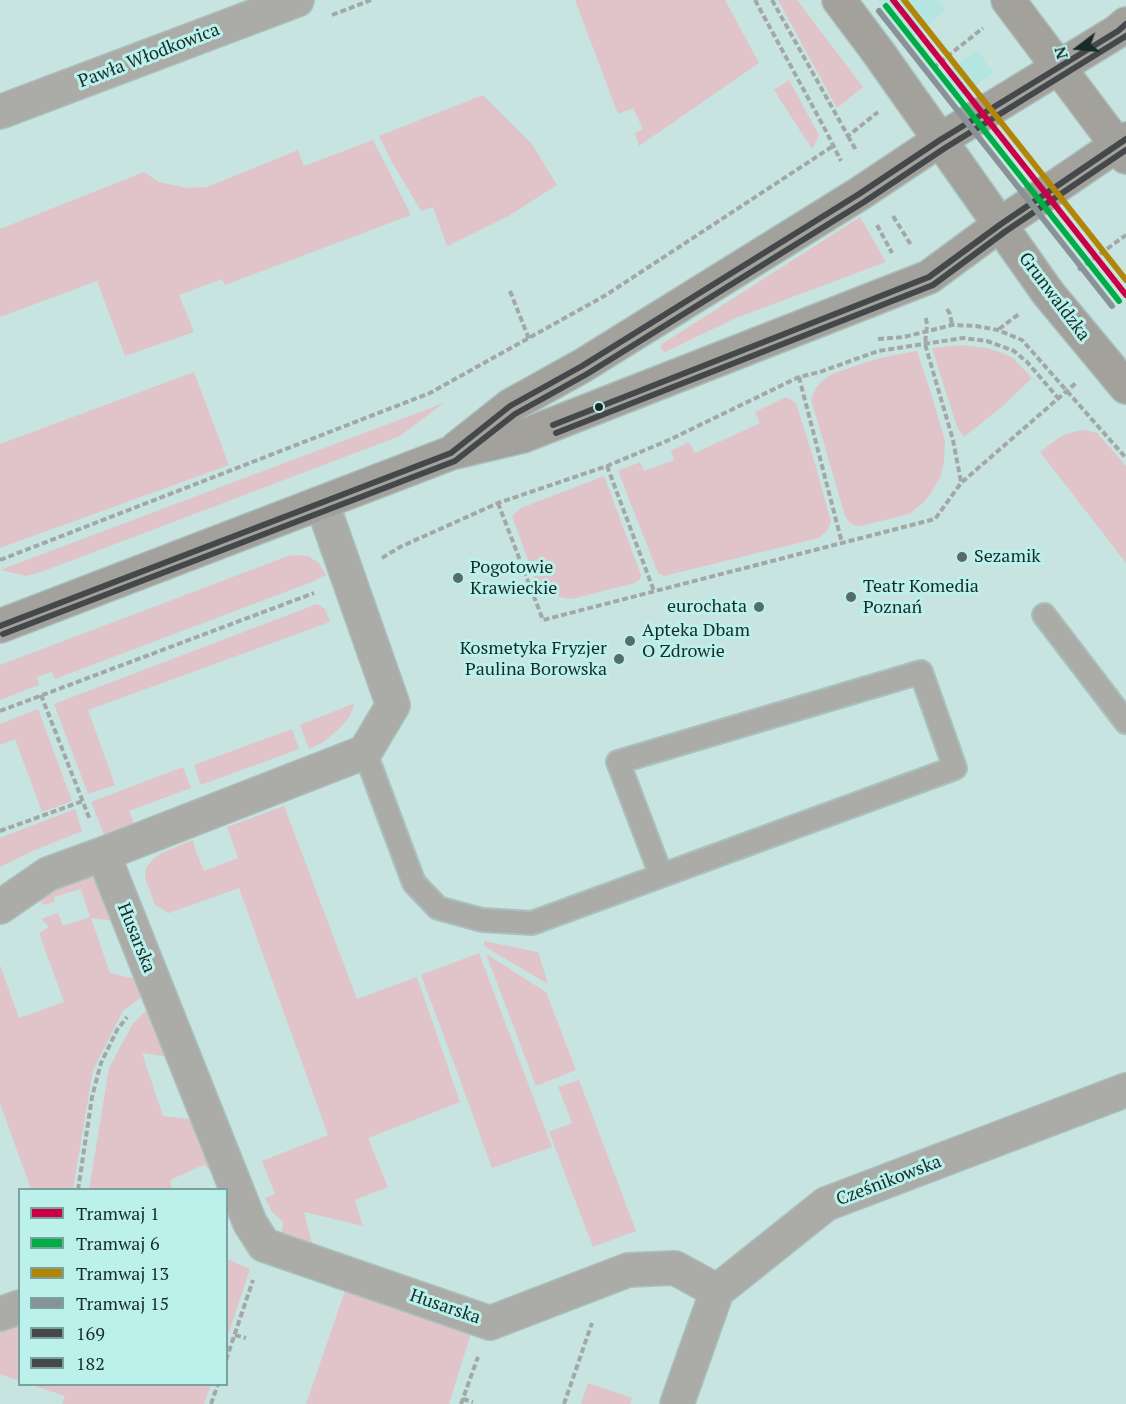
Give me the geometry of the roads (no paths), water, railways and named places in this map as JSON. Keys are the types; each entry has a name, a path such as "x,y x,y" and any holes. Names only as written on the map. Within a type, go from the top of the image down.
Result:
{"street":[{"name":"Pawła Włodkowica","path":"0,112 297,0"},
{"name":"Grunwaldzka","path":"838,0 878,52 1048,293 1126,387"},
{"path":"0,626 452,453 523,436 919,281 1001,224 1123,147 1058,68 1008,0"},
{"path":"452,453 510,406 582,366 1126,24"},
{"path":"0,907 48,874 364,752 393,705 322,503"},
{"name":"Husarska","path":"103,854 159,993 247,1233 490,1323 628,1270 675,1268 717,1291"},
{"name":"Cześnikowska","path":"717,1291 826,1204 1126,1090"},
{"path":"677,1404 717,1291"},
{"path":"0,1314 18,1308"}],"lane":[{"path":"1044,615 1126,722"},
{"path":"364,752 414,882 438,908 482,920 532,923 955,768 921,672 618,762 661,875"}],"tram line":[{"name":"1","path":"893,0 1126,295"},
{"name":"13","path":"904,0 1126,280"},
{"name":"6","path":"886,6 1119,301"},
{"name":"15","path":"879,11 1112,306"}],"place":[{"name":"Sezamik","path":"962,557"},
{"name":"Pogotowie Krawieckie","path":"458,578"},
{"name":"Teatr Komedia Poznań","path":"851,597"},
{"name":"eurochata","path":"759,607"},
{"name":"Apteka Dbam O Zdrowie","path":"630,641"},
{"name":"Kosmetyka Fryzjer Paulina Borowska","path":"619,659"}]}
